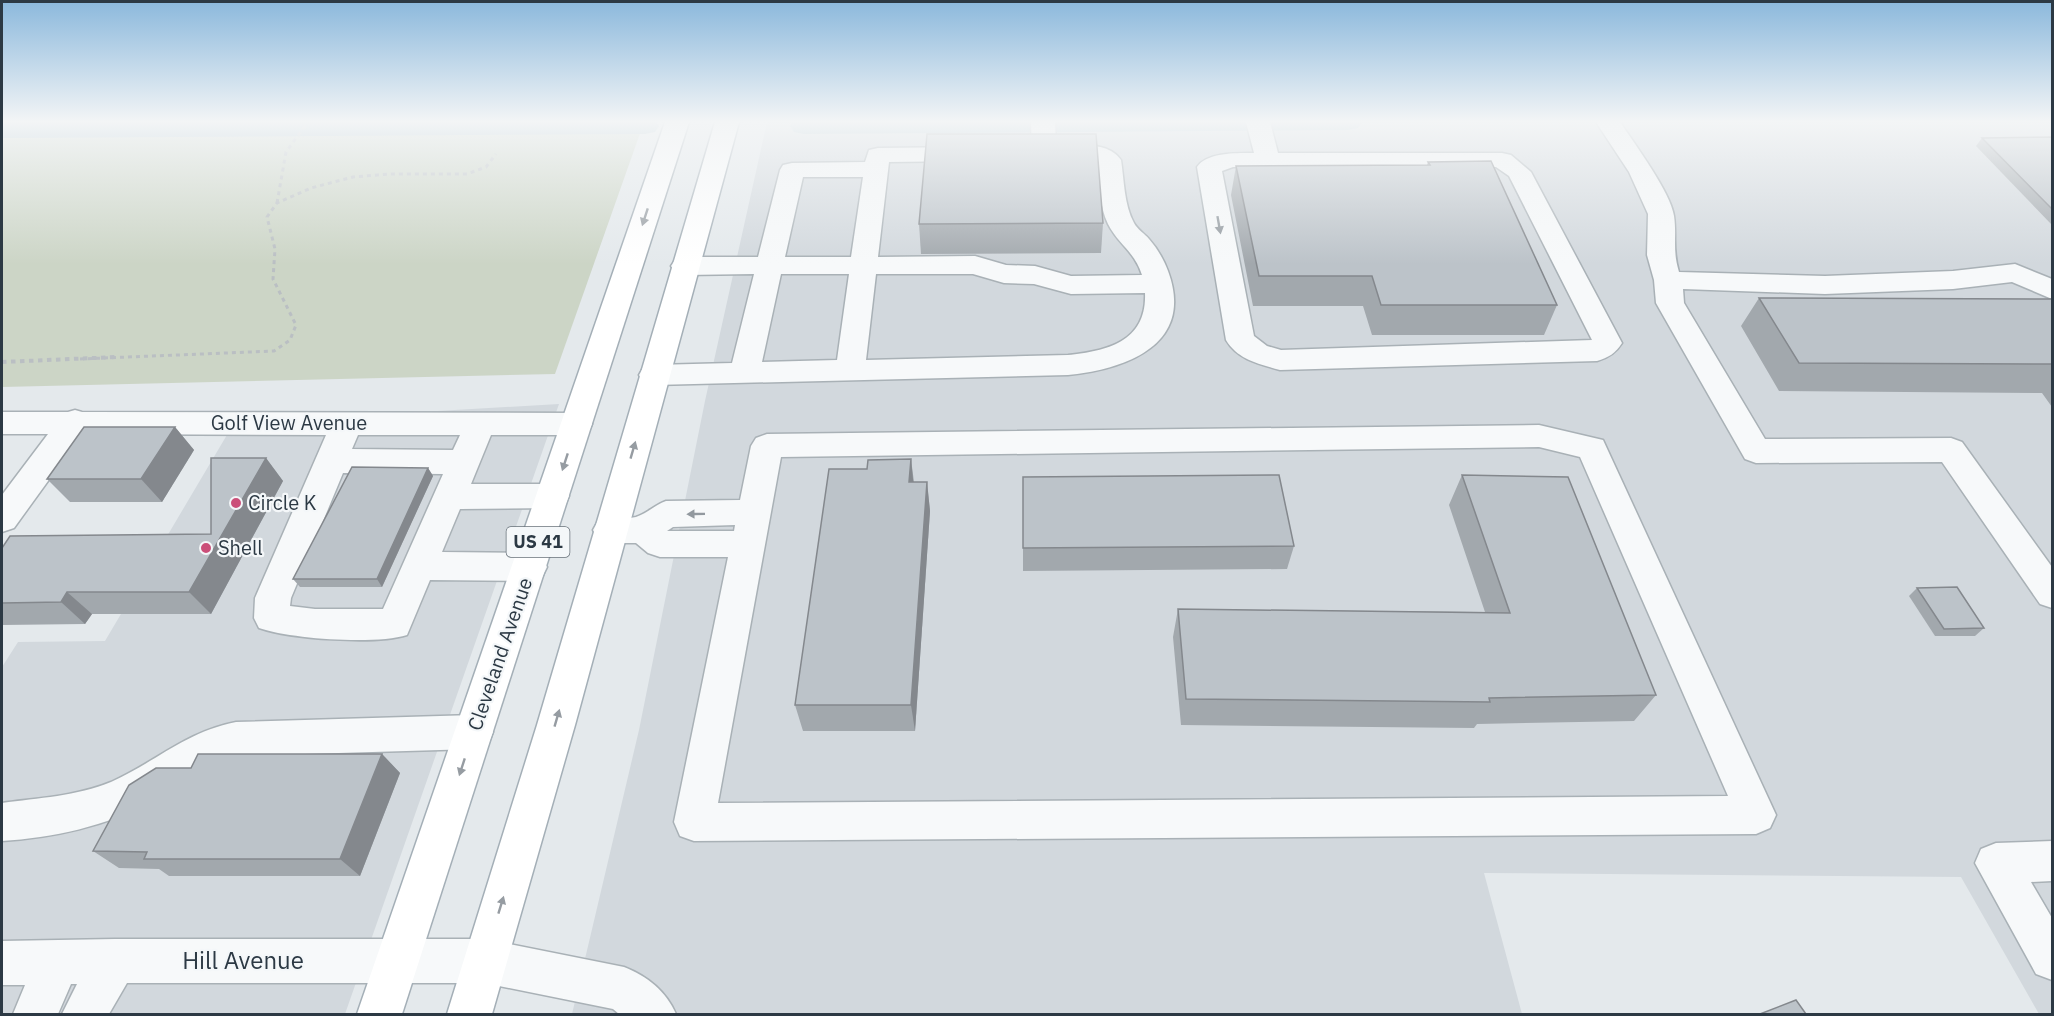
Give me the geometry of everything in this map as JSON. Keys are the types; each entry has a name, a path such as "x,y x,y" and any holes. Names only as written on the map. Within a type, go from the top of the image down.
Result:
{"main road":[{"name":"Cleveland Avenue","path":"379,1014 661,169"},
{"path":"470,1014 556,725 627,530 654,375 713,169"}],"street":[{"path":"745,372 792,170 841,169"},
{"path":"850,370 876,169"},
{"path":"654,375 1068,365 1101,361 1132,348 1152,332 1161,308 1158,284 1144,250 1131,238 1119,221 1111,169"},
{"path":"1209,169 1240,340 1257,353 1280,360 1597,351 1608,344 1517,169"},
{"path":"1639,169 1661,214 1660,255 1668,280 1670,303 1756,451 1951,450 2052,594"},
{"path":"685,266 975,265 1004,274 1035,275 1071,285 1158,284"},
{"path":"1668,280 1825,285 1953,280 2015,273 2052,290"},
{"path":"2,519 75,422"},
{"name":"Golf View Avenue","path":"2,423 577,424"},
{"path":"346,424 273,598 272,618 315,624 394,624 481,423"},
{"path":"1539,435 1592,448 1756,814 694,822 750,528 767,446 1539,435"},
{"path":"332,462 464,462"},
{"path":"449,497 554,496"},
{"path":"627,530 660,544 750,528"},
{"path":"420,566 530,567"},
{"path":"2,822 46,817 82,809 134,791 217,741 474,732"},
{"path":"2052,861 1996,863 2052,958"},
{"path":"84,1014 115,961"},
{"name":"Hill Avenue","path":"2,963 484,961 624,989 653,1014"},
{"path":"35,1014 58,963"}],"path":[{"path":"2,363 79,357 274,351 290,340 296,325 273,279 275,249 267,217 277,203 283,169"},
{"path":"277,203 311,188 352,177 389,174 467,174 479,169"}],"shaded area":[{"path":"756,169 2052,169 2052,1014 2039,1014 1961,877 1484,873 1522,1014 572,1014 639,730 705,401"},
{"path":"559,404 345,1014 2,1014 2,667 18,642 105,641 234,423"}],"green space":[{"path":"2,169 627,169 555,374 2,387"}],"building":[{"path":"924,169 1099,169 1103,223 919,224"},
{"path":"1237,169 1495,169 1557,305 1381,305 1372,276 1259,276"},
{"path":"2013,169 2052,169 2052,209"},
{"path":"1759,298 2052,299 2052,364 1799,363"},
{"path":"84,427 175,427 141,479 47,479"},
{"path":"211,458 266,458 189,592 67,592 61,602 2,603 2,548 10,536 211,534"},
{"path":"911,459 909,482 927,482 911,705 795,705 829,469 867,469 868,460"},
{"path":"352,467 428,468 377,579 293,579"},
{"path":"1279,475 1294,546 1023,548 1023,477"},
{"path":"1462,475 1568,477 1656,695 1489,698 1490,702 1186,699 1178,609 1510,613"},
{"path":"1957,587 1984,628 1944,629 1917,588"},
{"path":"198,754 382,754 340,859 144,859 147,852 93,851 129,785 156,768 191,768"},
{"path":"1796,1000 1806,1014 1760,1014"}],"place":[{"name":"Circle K","path":"236,503"},
{"name":"Shell","path":"206,548"}]}
